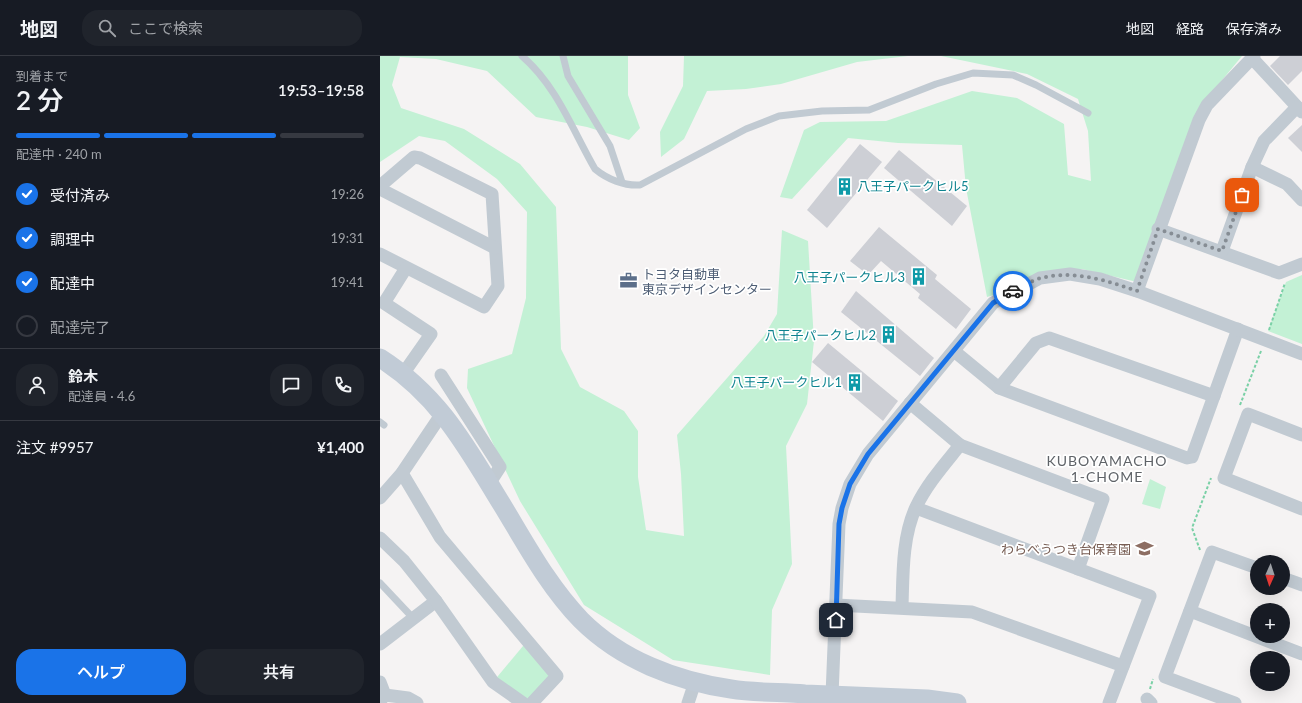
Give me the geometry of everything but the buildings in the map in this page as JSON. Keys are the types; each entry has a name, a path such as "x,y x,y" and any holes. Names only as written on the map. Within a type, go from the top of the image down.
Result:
{"street":[{"path":"1137,291 1158,229 1199,120 1207,105 1253,57 1300,110 1264,141 1252,167 1222,251"},
{"path":"380,186 414,157 420,158 492,194 498,286 484,307 380,254"},
{"path":"1252,167 1287,184 1302,200"},
{"path":"380,189 495,248"},
{"path":"1158,229 1222,251 1280,274 1302,264"},
{"path":"403,374 431,334 384,303 406,268"},
{"path":"832,695 839,524 842,508 850,484 868,454 993,303 1040,278 1070,274 1100,279 1137,291 1302,354"},
{"path":"954,351 999,388 1187,458 1192,457 1238,329"},
{"path":"999,388 1036,343 1049,338 1214,396"},
{"path":"380,358 403,374 443,412 555,589 582,620 601,637 628,656 675,677 765,697 832,695 883,700 957,703"},
{"path":"441,375 500,467 489,484"},
{"path":"910,403 960,445 1103,499 1078,569"},
{"path":"380,498 402,473 443,412"},
{"path":"1302,434 1248,414 1224,478 1302,509"},
{"path":"902,607 903,575 908,532 916,508 933,479 960,445"},
{"path":"402,473 440,537 557,676 532,703"},
{"path":"916,508 1150,596 1109,703"},
{"path":"380,538 404,561 436,601 492,682 523,703"},
{"path":"1235,703 1165,677 1212,552 1250,566"},
{"path":"1290,581 1302,585"},
{"path":"380,644 436,601"},
{"path":"836,605 902,607 972,612 1124,666"},
{"path":"1190,611 1302,654"},
{"path":"380,682 383,698 408,698 418,703"},
{"path":"688,703 695,682"}],"lane":[{"path":"522,56 544,80 554,94 595,169 606,177 631,186 640,185 746,129 778,116 822,111 869,110 936,84 973,73 1013,75 1036,85 1088,113"},
{"path":"563,56 568,76 610,146 622,182"},
{"path":"380,583 413,618"}],"green space":[{"path":"380,56 628,56 628,95 640,128 629,140 587,127 536,117 487,71 436,59 400,57 392,85 401,108 464,129 520,164 556,207 561,349 580,387 624,411 638,431 638,477 646,530 684,536 681,474 677,435 764,336 777,314 782,230 808,241 814,341 807,404 786,446 792,564 772,610 770,675 673,660 584,605 520,501 467,388 468,369 512,354 526,298 527,212 497,179 445,141 419,136 380,162"},
{"path":"684,56 908,56 857,62 781,84 746,89 707,91 684,139 661,157 660,132 683,86"},
{"path":"941,56 1242,56 1199,108 1137,282 1082,269 987,297 966,188 962,145 898,143 848,138 792,199 780,197 804,130 820,122 886,121 972,91 1017,98 1064,124 1068,175 1091,181 1088,131 1078,99 1027,74"},
{"path":"1302,275 1302,344 1268,331 1286,282"},
{"path":"1150,479 1166,487 1160,509 1142,504"},
{"path":"528,640 557,676 532,703 493,682"}],"way so far":[{"path":"1013,291 1040,278 1070,274 1100,279 1137,291 1158,229 1222,251 1242,195"}],"place":[{"name":"八王子パークヒル5","path":"844,186"},
{"name":"八王子パークヒル3","path":"918,277"},
{"name":"トヨタ自動車 東京デザインセンター","path":"629,281"},
{"name":"八王子パークヒル2","path":"889,335"},
{"name":"八王子パークヒル1","path":"855,382"},
{"name":"わらべうつき台保育園","path":"1144,549"}],"district":[{"name":"KUBOYAMACHO 1-CHOME","path":"1107,470"}],"route":[{"path":"836,620 839,524 842,508 850,484 868,454 993,303 1013,291"}]}
